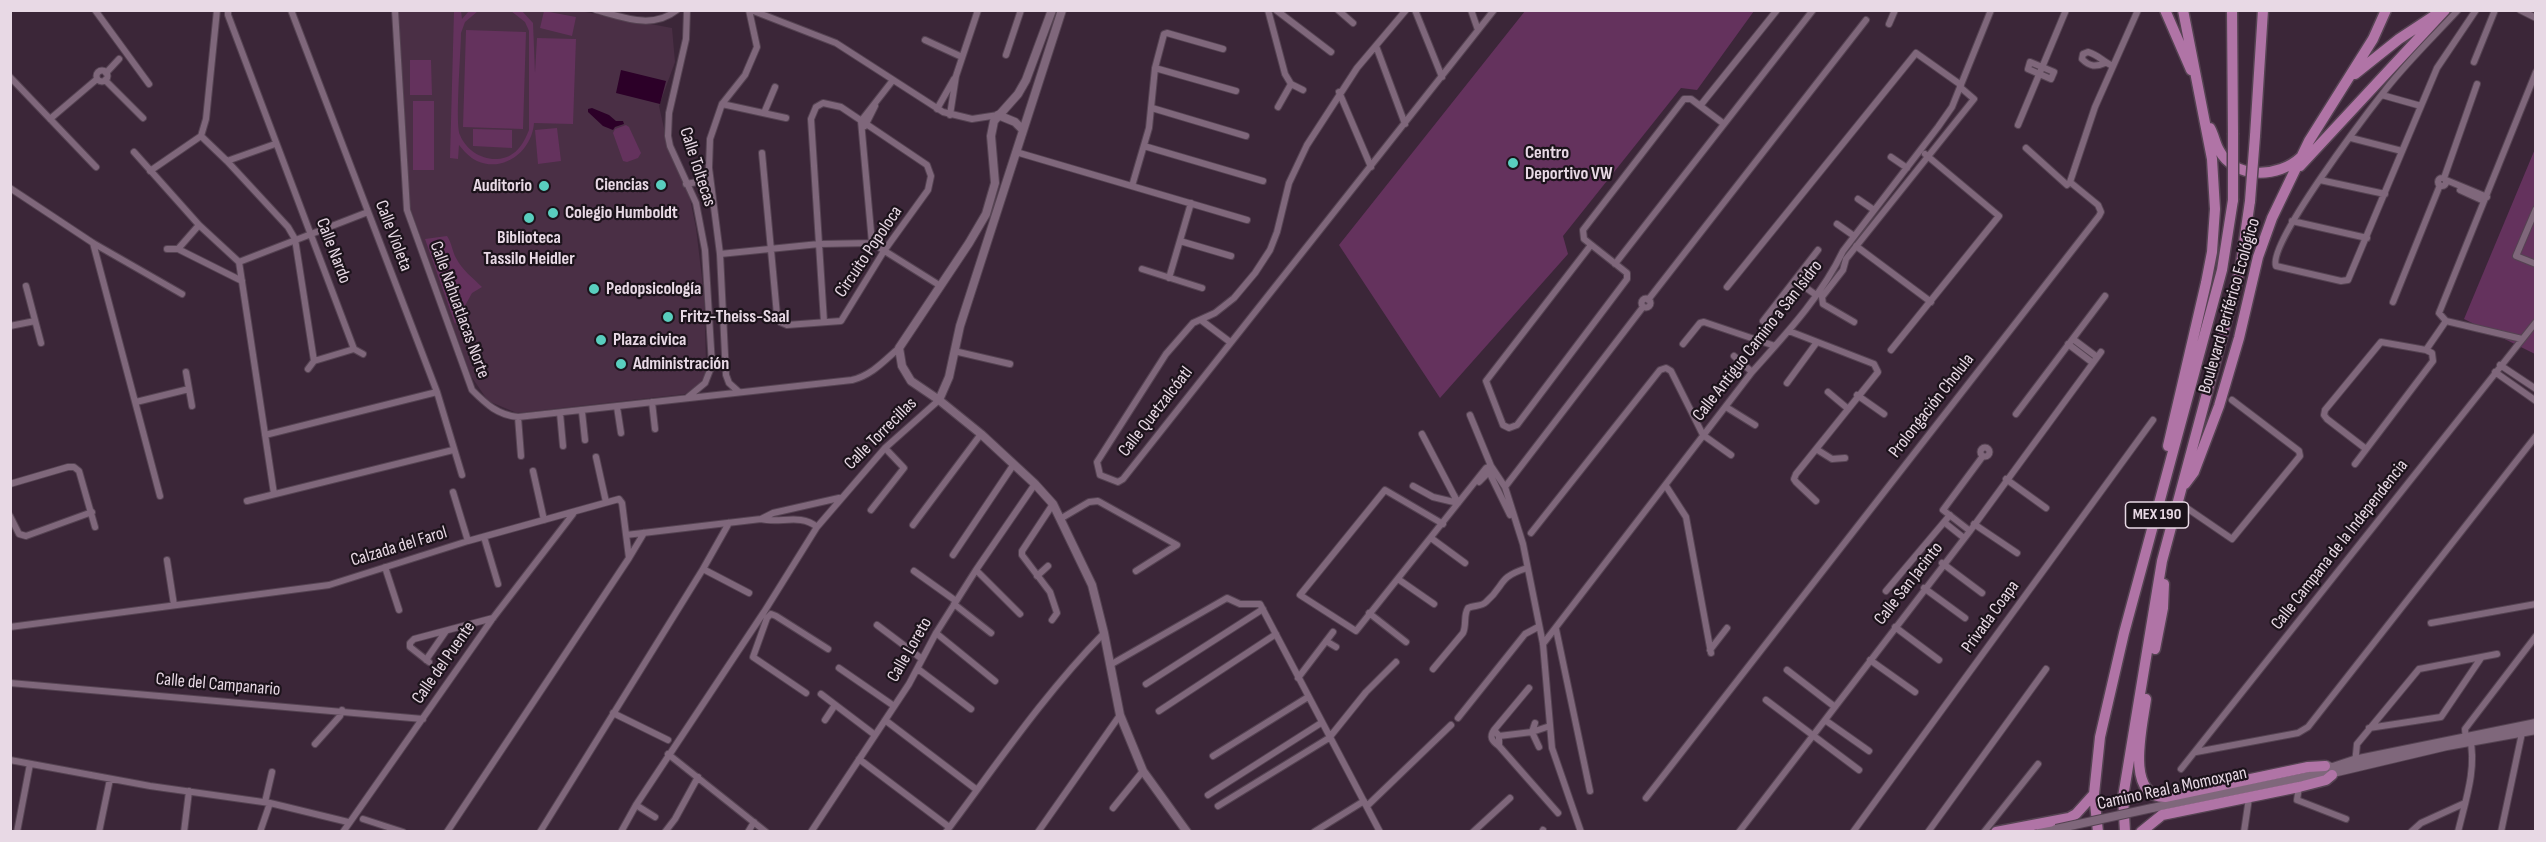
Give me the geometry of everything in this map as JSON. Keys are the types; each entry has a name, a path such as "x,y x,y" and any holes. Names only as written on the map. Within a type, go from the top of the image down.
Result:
{"highway":[{"path":"2165,10 2186,61 2197,81"},
{"name":"Boulevard Periférico Ecológico","path":"2155,520 2158,486 2212,252 2214,178 2206,120 2183,10"},
{"name":"Boulevard Periférico Ecológico","path":"2098,831 2094,794 2100,737 2124,633 2222,270 2233,200 2232,10"},
{"name":"Boulevard Periférico Ecológico","path":"2125,831 2123,797 2162,561 2240,270 2250,201 2263,10"},
{"name":"Boulevard Periférico Ecológico","path":"2182,487 2194,472 2207,440 2232,362 2271,218 2308,141 2350,78 2373,39 2386,10"},
{"path":"2350,78 2399,39 2444,10"},
{"path":"2296,170 2444,10"},
{"path":"2206,120 2223,155 2228,161 2247,172 2259,174 2279,170 2301,157"},
{"path":"2144,830 2162,815 2298,790 2326,780 2331,770 2308,767 2165,797 2156,796 2147,790 2141,778 2139,762 2148,681 2163,608 2165,579 2162,561"},
{"path":"1996,831 2069,818 2088,803 2094,794"}],"street":[{"path":"95,10 149,84"},
{"name":"Calle Violeta","path":"291,10 437,392 462,475"},
{"name":"Calle Nahuatlacas Norte","path":"395,10 407,210 472,390 490,408 507,416 519,417 582,412 862,377 877,368 899,348"},
{"path":"596,10 643,21 660,20 677,10"},
{"name":"Calle Toltecas","path":"687,10 684,51 671,99 667,125 670,146 696,203 705,250 712,365"},
{"path":"750,10 836,43 937,109 950,115 972,118 998,115 1015,122 1023,130"},
{"name":"Calle Toltecas","path":"739,392 729,383 724,365 720,254 710,180 710,139 722,104 745,75 757,47 750,10"},
{"path":"950,115 956,76 978,10"},
{"path":"1006,55 1021,10"},
{"path":"1052,10 1026,80 1018,94 998,115 992,129 995,183 986,214 899,348 902,366 911,381 981,434 1053,504 1092,585 1120,715 1143,771 1187,831"},
{"name":"Calle Torrecillas","path":"621,831 668,754 748,636 817,527 839,498 885,448 939,400 949,376 960,326 1062,10"},
{"path":"1268,10 1285,74 1291,84 1303,90"},
{"path":"1276,10 1331,52"},
{"path":"1338,10 1353,23"},
{"name":"Calle Quetzalcóatl","path":"1406,10 1339,92 1307,145 1289,183 1277,232 1270,250 1234,298 1215,314 1193,323 1166,354 1097,462 1100,475 1118,482 1123,479 1494,10"},
{"path":"1415,10 1442,77"},
{"path":"1470,10 1478,30"},
{"path":"1700,106 1777,10"},
{"path":"1615,264 1813,10"},
{"path":"1889,24 1894,10"},
{"name":"Calle Antiguo Camino a San Isidro","path":"1543,644 1752,372 1789,331 1816,295 1854,236 1952,107 1991,10"},
{"path":"2018,125 2066,10"},
{"path":"2070,182 2095,106 2138,10"},
{"path":"2458,10 2382,95 2320,180 2292,221 2274,259 2276,266 2341,281 2348,280 2438,68 2476,10"},
{"path":"2474,62 2495,10"},
{"path":"2520,10 2535,18"},
{"path":"150,171 201,136 207,119 217,12 228,13"},
{"name":"Calle Nardo","path":"228,13 275,144 354,349"},
{"path":"1505,488 1643,307 1650,306 1648,300 1866,20"},
{"path":"1132,186 1152,108 1155,68 1162,37 1167,33 1223,49"},
{"path":"925,40 962,57"},
{"path":"1376,46 1405,124"},
{"path":"1727,287 1916,53 1961,86 1974,99 1856,246 1822,301 1823,304 1854,322"},
{"path":"50,119 101,80 119,59"},
{"path":"2030,62 2054,72 2051,79 2039,75 2028,69 2030,62"},
{"path":"2105,63 2113,66"},
{"path":"1155,68 1236,91"},
{"path":"2522,339 2446,321 2440,316 2440,309 2535,72"},
{"path":"937,109 956,76"},
{"path":"10,77 96,167"},
{"path":"101,80 143,117"},
{"path":"872,243 862,131 864,123 893,80"},
{"path":"1278,108 1291,84"},
{"path":"2393,302 2444,182 2478,84"},
{"path":"764,113 776,87"},
{"path":"1339,92 1371,167"},
{"path":"2382,95 2421,106"},
{"path":"1591,245 1486,381 1503,424 1509,428 1517,425 1628,276 1582,235 1590,221 1684,99 1687,98 1700,106 1724,124"},
{"name":"Circuito Popoloca","path":"828,103 841,107 927,165 931,176 928,190 919,205 884,252 841,321 824,322 819,244 812,115 819,105 828,103"},
{"path":"722,104 786,118"},
{"path":"1152,108 1246,136"},
{"path":"201,136 227,160 288,227 295,239"},
{"path":"2351,138 2402,151"},
{"path":"227,160 275,144"},
{"path":"1144,146 1263,181"},
{"name":"Prolongación Cholula","path":"1646,798 2099,216 2101,212 2098,205 2070,182 2067,185 2026,148"},
{"path":"1891,350 1999,216 1920,151"},
{"path":"134,152 199,225 239,262 274,494"},
{"path":"1016,152 1247,220"},
{"path":"762,153 777,315 780,322 787,325 824,322"},
{"path":"1891,157 1907,168"},
{"path":"993,159 1004,163 1013,162"},
{"path":"686,184 710,180"},
{"path":"2320,180 2385,195"},
{"path":"2444,182 2486,199"},
{"path":"10,188 93,243 182,294"},
{"path":"1858,199 1874,210"},
{"path":"1169,278 1191,203"},
{"path":"2535,209 2516,256 2535,264"},
{"path":"239,262 368,212"},
{"path":"2292,221 2367,238"},
{"path":"1837,224 1854,236"},
{"path":"178,249 199,225"},
{"name":"Calle Nardo","path":"295,239 315,361"},
{"path":"1180,241 1231,256"},
{"path":"93,243 160,496"},
{"path":"720,254 819,244 872,243 939,285"},
{"path":"1856,246 1931,302"},
{"path":"166,249 178,249 242,281"},
{"path":"1763,321 1818,250"},
{"path":"1142,269 1202,288"},
{"path":"1795,280 1816,295"},
{"path":"26,286 41,343"},
{"path":"2016,414 2105,296"},
{"path":"1201,320 1230,342"},
{"path":"10,326 35,321"},
{"path":"2426,350 2446,321"},
{"path":"1683,344 1700,323 1704,322 1775,346"},
{"name":"Calle Campana de la Independencia","path":"2181,769 2535,322"},
{"path":"1789,331 1874,364 1878,372 1875,378 1857,395 1794,479 1816,501"},
{"name":"Calle San Jacinto","path":"1739,831 1942,563 1970,531 2097,357 2071,341"},
{"path":"1787,383 1817,342"},
{"path":"2355,464 2433,361 2432,353 2381,342 2325,410 2327,419 2366,449"},
{"path":"308,369 315,361 354,349 363,354"},
{"path":"954,351 1011,364"},
{"path":"1734,356 1752,372"},
{"path":"688,398 705,382 712,365 724,365"},
{"path":"2500,365 2535,389"},
{"path":"1532,533 1660,370 1666,368 1671,371 1703,435 1731,455"},
{"path":"186,372 192,406"},
{"path":"2495,372 2535,401"},
{"path":"136,402 189,389"},
{"path":"265,435 437,392"},
{"path":"1828,392 1847,408"},
{"path":"1857,395 1884,414"},
{"path":"2178,502 2232,539 2300,456 2299,451 2232,400"},
{"path":"652,402 655,429"},
{"path":"617,407 621,433"},
{"path":"1726,407 1755,425"},
{"path":"582,412 585,440"},
{"path":"560,413 563,446"},
{"path":"1470,415 1491,466 1505,488 1523,544 1543,644 1552,748 1581,831"},
{"path":"519,417 521,456"},
{"name":"Privada Coapa","path":"1853,831 2153,420"},
{"path":"913,525 981,434"},
{"path":"1422,434 1458,503"},
{"path":"2196,752 2298,733 2308,727 2535,436"},
{"path":"871,510 904,468 885,448"},
{"path":"1816,449 1832,459 1845,458"},
{"path":"248,501 453,450"},
{"path":"1970,531 1942,510 1983,456"},
{"path":"596,457 606,502 619,499 622,503 629,558"},
{"path":"953,555 1014,464"},
{"path":"1432,539 1486,468 1491,466"},
{"path":"10,484 74,467 79,471 95,527"},
{"path":"533,471 544,520"},
{"path":"1443,524 1385,490 1300,595 1356,631 1489,472 1510,515"},
{"path":"2006,479 2046,508"},
{"name":"Calle Loreto","path":"811,831 918,669 955,602 1035,484"},
{"path":"1413,486 1433,497 1458,503"},
{"path":"1666,486 1686,517 1710,651 1727,628"},
{"path":"453,492 468,542"},
{"path":"1454,495 1458,503"},
{"path":"761,519 780,511 839,498"},
{"path":"1060,519 1089,501 1098,501 1177,545 1136,571"},
{"name":"Calzada del Farol","path":"10,627 328,585 484,537 573,514 606,502"},
{"path":"1052,620 1057,613 1050,592 1023,559 1022,551 1053,504"},
{"path":"780,511 781,521"},
{"path":"10,516 19,534 26,536 92,512"},
{"name":"Calle del Puente","path":"343,831 494,618 573,514"},
{"path":"1886,591 1950,515"},
{"path":"626,535 761,519 781,521 797,519 817,527"},
{"path":"540,831 703,569 729,522"},
{"path":"1944,522 1964,538"},
{"path":"1974,524 2017,553"},
{"path":"447,831 644,533"},
{"path":"484,537 498,584"},
{"path":"1432,539 1466,563"},
{"path":"167,560 174,605"},
{"path":"1942,563 1982,593"},
{"path":"1037,576 1048,566"},
{"path":"385,567 399,610"},
{"path":"1433,669 1463,633 1468,608 1474,604 1482,605 1511,573 1527,568"},
{"path":"703,569 749,593"},
{"path":"976,570 1020,615"},
{"path":"914,571 991,633"},
{"path":"1398,579 1434,604"},
{"path":"1924,588 1965,618"},
{"path":"1110,665 1227,598 1240,604 1257,603 1263,609 1321,723 1366,803 1378,831"},
{"path":"2431,623 2535,604"},
{"path":"1146,684 1263,609"},
{"path":"806,693 755,660 753,653 767,618 771,614 828,649"},
{"path":"1369,614 1406,642"},
{"path":"446,630 428,661 410,647 414,639 446,630 494,618"},
{"path":"877,625 922,659"},
{"path":"1458,718 1525,634 1538,627"},
{"path":"1895,627 1939,660"},
{"path":"1556,629 1590,790"},
{"path":"1298,678 1333,632"},
{"path":"936,633 995,681"},
{"path":"859,759 948,829 1072,666 1104,633"},
{"path":"1159,711 1276,634"},
{"path":"748,636 758,640"},
{"path":"2458,831 2471,775 2465,729 2535,636"},
{"path":"1326,641 1336,648"},
{"path":"2355,759 2357,744 2419,669 2497,654"},
{"path":"2369,728 2440,717 2481,658"},
{"path":"1870,660 1915,692"},
{"path":"1218,806 1329,738 1366,692 1395,662"},
{"path":"839,668 894,706"},
{"path":"918,669 971,709"},
{"path":"1928,831 2046,669"},
{"path":"1787,670 1835,707"},
{"name":"Calle del Campanario","path":"10,683 342,710 423,719"},
{"path":"1529,688 1494,730 1491,737 1493,742 1558,813"},
{"path":"821,694 875,735"},
{"path":"1213,756 1308,697"},
{"path":"1766,700 1859,770"},
{"path":"825,720 835,705"},
{"path":"315,744 340,716 342,710"},
{"path":"613,713 668,740"},
{"path":"1038,831 1120,715"},
{"path":"885,720 977,790"},
{"path":"1825,720 1869,751"},
{"path":"1208,795 1321,723"},
{"name":"Camino Real a Momoxpan","path":"2468,740 2535,723"},
{"path":"1314,831 1366,803 1451,725"},
{"path":"1499,736 1550,726"},
{"path":"1535,728 1539,747"},
{"path":"1494,730 1499,736 1499,746"},
{"name":"Camino Real a Momoxpan","path":"2040,831 2309,776 2331,770 2355,759 2535,730"},
{"path":"2501,831 2522,733"},
{"path":"668,754 766,831"},
{"path":"10,760 110,779 268,802 348,822"},
{"path":"17,831 30,764"},
{"path":"1984,831 2038,764"},
{"path":"1113,808 1143,771"},
{"path":"260,831 268,802 272,772"},
{"path":"665,831 675,819 698,777"},
{"path":"99,831 110,779"},
{"path":"2298,790 2296,800 2346,819"},
{"path":"184,831 189,791"},
{"path":"1473,831 1510,798"},
{"path":"2244,831 2249,798"},
{"path":"2411,831 2421,823 2465,802"},
{"path":"636,805 655,817"},
{"path":"363,819 403,831"},
{"path":"748,831 754,822"}],"shaded area":[{"name":"Colegio Humboldt","path":"398,11 580,11 672,28 675,62 659,106 668,146 689,194 696,228 704,295 706,363 706,374 698,386 685,394 517,413 488,401 471,376 407,199"},
{"path":"454,11 461,11 462,19 469,11 478,11 465,22 461,33 459,128 460,135 470,149 486,158 503,158 517,150 529,130 529,31 525,22 511,11 522,11 533,23 535,73 537,38 576,39 573,124 534,123 528,142 515,157 506,162 487,164 477,161 459,145 458,159 450,158"},
{"path":"544,11 576,17 572,36 540,28"},
{"name":"Centro Deportivo VW","path":"1525,11 1754,11 1697,90 1681,88 1563,236 1568,254 1440,398 1339,245"},
{"path":"466,30 526,32 523,129 463,127"},
{"path":"410,60 431,60 432,95 410,95"},
{"path":"621,70 666,81 660,104 616,93"},
{"path":"413,101 434,101 434,170 413,170"},
{"path":"592,108 609,115 616,121 623,121 624,124 613,130 603,126 588,112 588,109"},
{"path":"626,125 641,153 638,158 627,162 623,161 613,133 615,129"},
{"path":"557,128 561,161 538,164 535,130"},
{"path":"473,129 512,130 512,148 473,146"},
{"path":"2535,149 2535,354 2464,319"},
{"path":"447,236 458,262 482,287 472,293 455,324 425,239"}],"place":[{"name":"Centro Deportivo VW","path":"1513,163"},
{"name":"Ciencias","path":"661,185"},
{"name":"Auditorio","path":"544,186"},
{"name":"Colegio Humboldt","path":"553,213"},
{"name":"Biblioteca Tassilo Heidler","path":"529,218"},
{"name":"Pedopsicología","path":"594,289"},
{"name":"Fritz-Theiss-Saal","path":"668,317"},
{"name":"Plaza civica","path":"601,340"},
{"name":"Administración","path":"621,364"}]}
